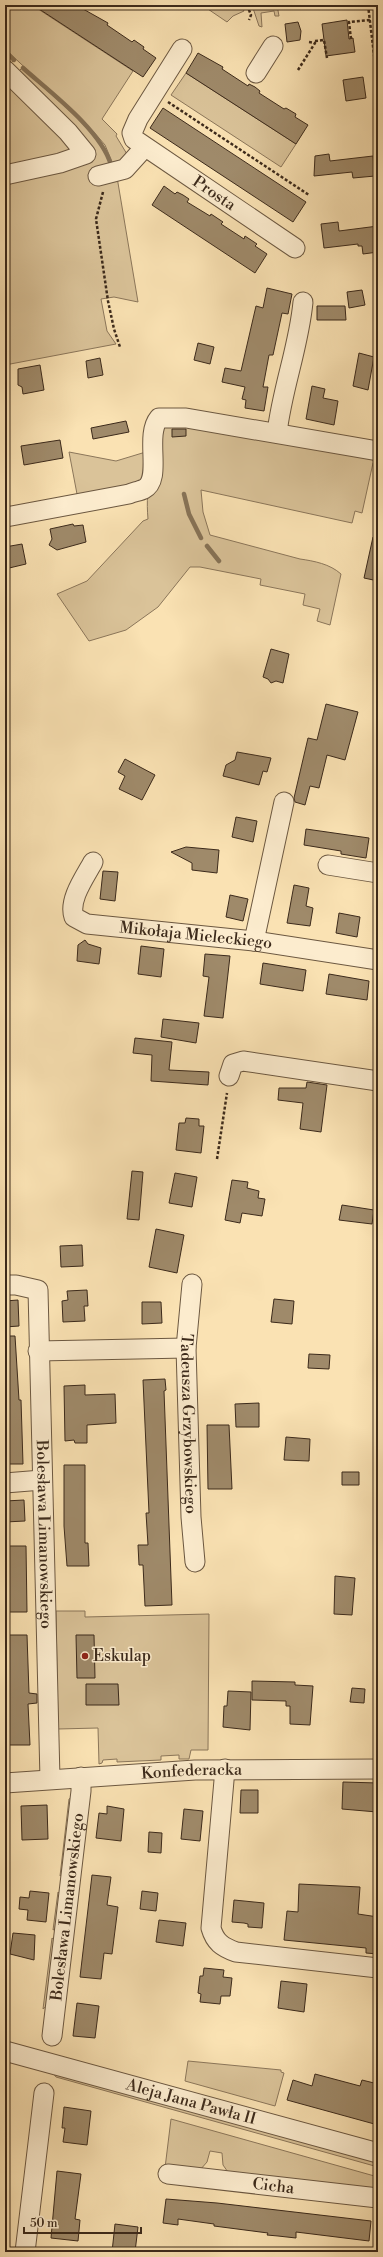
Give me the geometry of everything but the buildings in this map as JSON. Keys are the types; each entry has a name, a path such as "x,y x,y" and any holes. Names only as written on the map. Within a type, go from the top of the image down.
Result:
{"street":[{"path":"256,73 273,46"},
{"path":"5,70 68,132 86,154 100,183 125,169 139,143 134,126 182,49"},
{"name":"Prosta","path":"139,143 295,248"},
{"path":"5,175 60,163 86,154"},
{"path":"277,433 279,415 301,324 303,302"},
{"path":"6,517 129,494 145,489 150,484 153,470 152,433 155,423 159,418 186,418 378,451"},
{"path":"254,941 284,802"},
{"name":"Mikołaja Mieleckiego","path":"93,862 73,901 72,911 74,917 86,924 254,941 378,960"},
{"path":"328,865 378,873"},
{"path":"229,1076 233,1064 243,1061 378,1081"},
{"name":"Bolesława Limanowskiego","path":"5,1285 16,1284 38,1290 38,1351 50,1779"},
{"name":"Tadeusza Grzybowskiego","path":"192,1284 186,1348 191,1518 195,1562"},
{"path":"38,1351 186,1348"},
{"path":"5,1483 42,1480"},
{"path":"225,1769 211,1928 214,1938 225,1948 236,1952 378,1968"},
{"name":"Konfederacka","path":"5,1783 225,1769 378,1769"},
{"name":"Bolesława Limanowskiego","path":"52,2036 81,1790 81,1777"},
{"name":"Aleja Jana Pawła II","path":"5,2051 378,2153"},
{"path":"25,2252 44,2093"},
{"name":"Cicha","path":"168,2174 378,2198"}],"path":[{"path":"247,5 251,15 249,20"},
{"path":"368,5 378,88"},
{"path":"351,39 349,22 370,20"},
{"path":"309,42 324,40 327,58"},
{"path":"298,70 315,41"},
{"path":"154,93 309,195"},
{"path":"100,183 96,219 108,301 114,329 120,347"},
{"path":"217,1159 229,1076"}],"shaded area":[{"path":"5,5 32,5 133,71 102,119 117,134 116,136 133,164 117,177 138,302 114,297 101,299 107,331 116,344 5,365 5,53 13,61 10,64 18,72 22,68 85,126 96,139 110,165 113,164 105,145 93,131 5,49"},
{"path":"202,5 241,5 244,11 233,16 227,22"},
{"path":"252,5 277,5 279,16 275,16 274,11 261,13 262,27 259,26"},
{"path":"186,73 296,144 281,167 171,95"},
{"path":"166,424 378,457 378,462 373,463 362,513 355,511 352,523 201,490 203,512 210,535 322,564 341,574 330,625 317,621 320,609 303,605 305,594 260,585 261,579 200,567 190,567 158,607 126,630 89,641 57,594 87,581 143,521 148,519 148,494 153,458"},
{"path":"149,451 146,478 133,489 77,494 69,452 116,461"},
{"path":"56,1611 85,1611 85,1617 209,1614 208,1750 191,1750 189,1759 179,1759 179,1755 161,1756 161,1760 117,1762 117,1759 103,1760 102,1763 99,1764 98,1728 58,1729"},
{"path":"74,1796 65,1873 60,1876 69,1799"},
{"path":"58,1892 62,1896 59,1927 53,1930"},
{"path":"52,1938 57,1942 50,2003 43,2009"},
{"path":"188,2061 281,2070 281,2072 284,2073 275,2106 185,2081"},
{"path":"52,2072 378,2162 378,2167 56,2077"},
{"path":"171,2119 378,2177 378,2191 230,2175 223,2165 222,2153 210,2151 207,2162 200,2170 165,2168"}],"waterway":[{"path":"5,51 14,60"},
{"path":"23,68 86,125 97,138 111,165"},
{"path":"184,494 189,514 201,538"},
{"path":"207,546 219,561"}],"place":[{"name":"Eskulap","path":"85,1656"}]}
